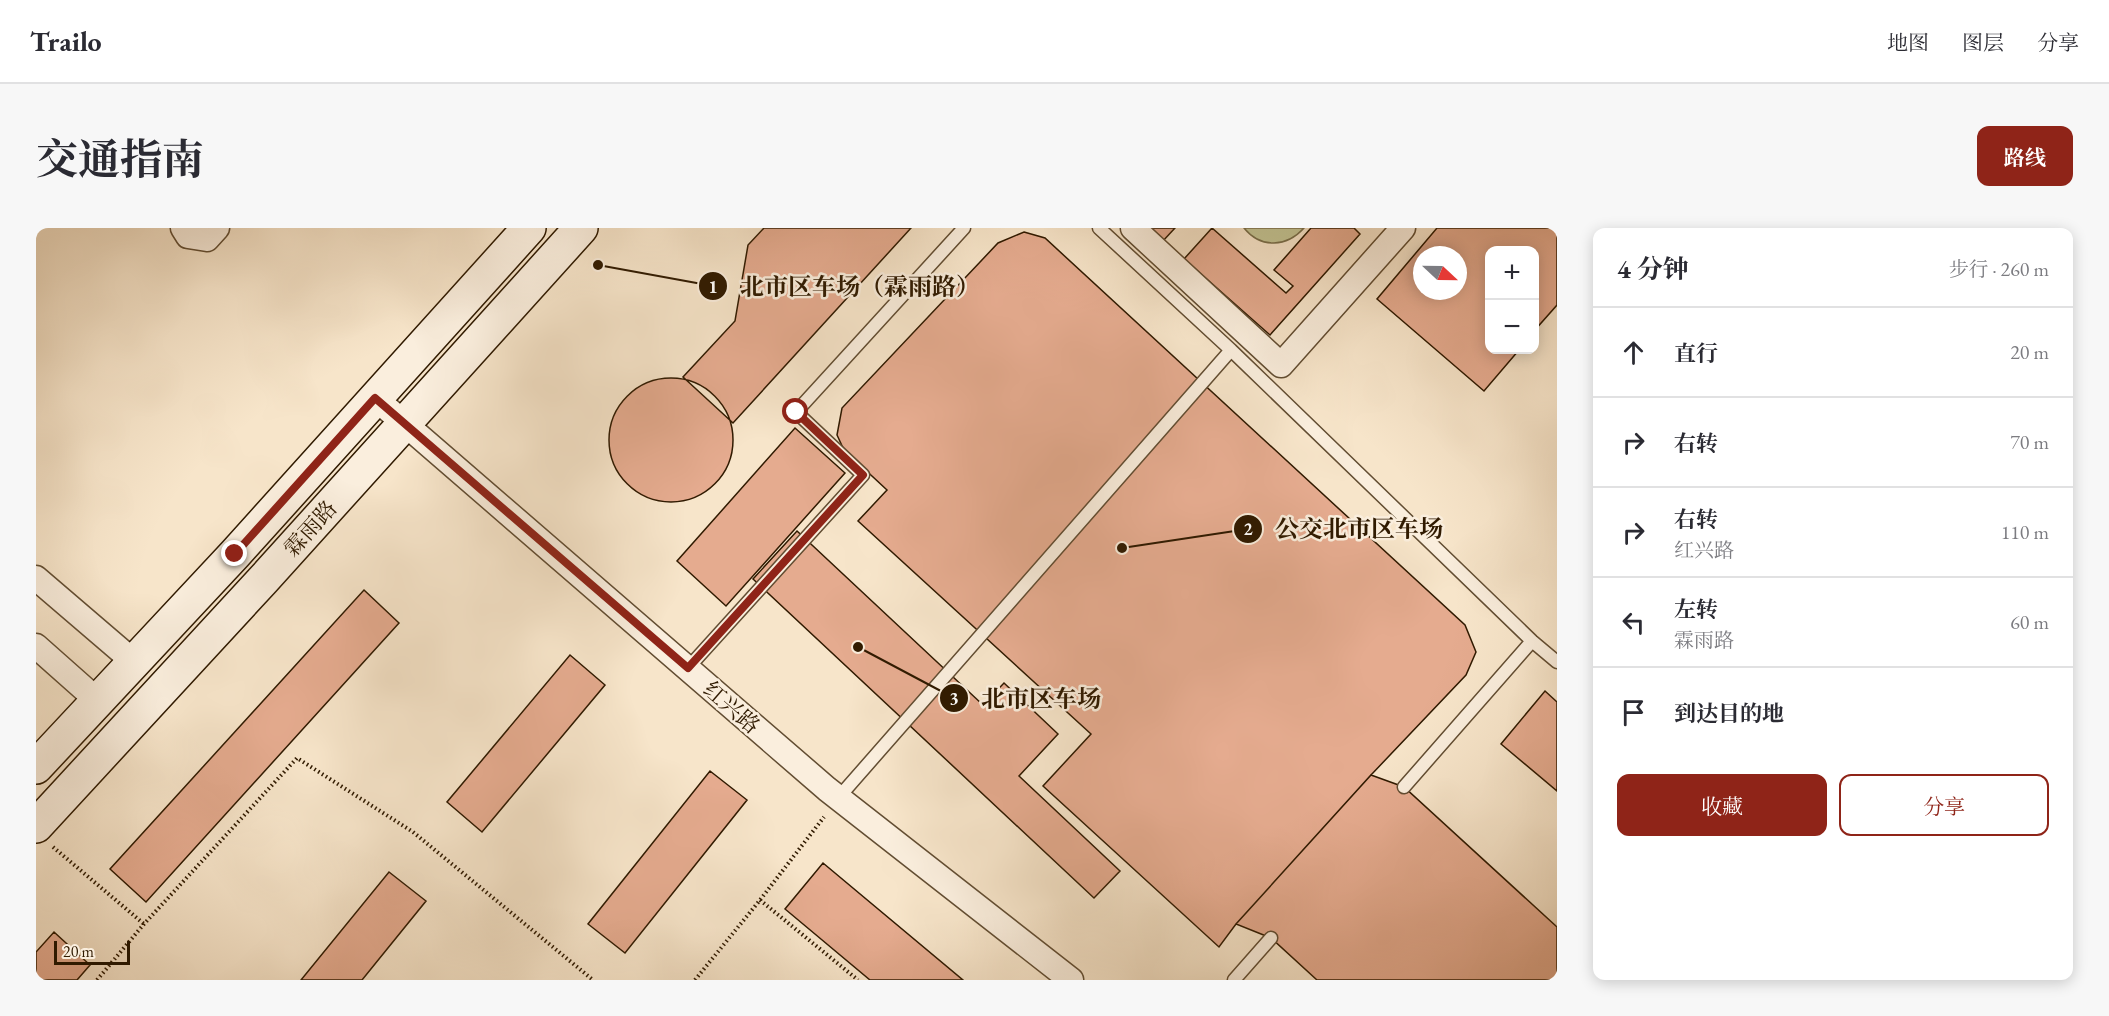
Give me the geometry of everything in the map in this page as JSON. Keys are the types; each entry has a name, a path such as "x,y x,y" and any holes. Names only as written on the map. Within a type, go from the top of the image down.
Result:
{"main road":[{"name":"霖雨路","path":"36,767 235,554 529,228"},
{"name":"霖雨路","path":"40,833 263,580 581,228"}],"street":[{"path":"183,228 188,236 207,239 217,228"},
{"path":"1133,228 1281,365 1403,228"},
{"name":"红兴路","path":"375,398 839,797 1071,980"},
{"path":"36,578 134,662"},
{"path":"36,646 98,701"}],"lane":[{"path":"688,668 863,475 796,412 964,228"},
{"path":"1099,228 1231,350 1532,641 1557,662"},
{"path":"839,797 1231,350"},
{"path":"1404,787 1532,641"},
{"path":"1234,980 1271,938"}],"path":[{"path":"97,980 144,924 297,758 413,832 593,980"},
{"path":"695,980 839,797"},
{"path":"40,833 144,924"},
{"path":"760,900 858,980"}],"green space":[{"path":"1244,228 1304,228 1290,239 1274,243 1258,240"}],"building":[{"path":"764,228 911,228 733,423 683,377 735,321 748,245"},
{"path":"1146,228 1175,228 1162,242"},
{"path":"1212,228 1286,293 1293,286 1274,270 1311,228 1354,228 1360,234 1270,335 1184,259"},
{"path":"1437,228 1557,228 1557,305 1539,325 1539,246 1485,246 1485,354 1516,354 1484,391 1377,299 1413,256 1413,300 1467,300 1467,246 1422,246"},
{"path":"1024,232 1045,238 1465,625 1476,652 1466,675 1371,775 1236,924 1219,947 1043,786 1091,734 858,521 887,490 844,450 837,435 842,408 998,243"},
{"path":"671,378 695,382 715,396 729,416 733,440 729,464 715,484 695,498 671,502 647,498 627,484 613,464 609,440 613,416 627,396 647,382"},
{"path":"795,428 845,473 726,606 677,561"},
{"path":"797,531 983,705 1004,683 1058,734 1019,776 1120,871 1094,898 753,579"},
{"path":"364,590 399,623 146,902 110,869"},
{"path":"570,655 605,685 482,832 447,802"},
{"path":"1545,691 1557,702 1557,791 1501,744"},
{"path":"710,771 747,800 625,953 588,924"},
{"path":"1371,775 1404,787 1557,927 1557,975 1553,980 1317,980 1271,938 1236,924"},
{"path":"823,863 963,980 870,980 785,909"},
{"path":"389,872 426,901 362,980 301,980"},
{"path":"54,932 90,965 77,980 36,980 36,952"}],"place":[{"name":"北市区车场（霖雨路）","path":"598,265"},
{"name":"公交北市区车场","path":"1122,548"},
{"name":"北市区车场","path":"858,647"}],"route":[{"path":"235,554 375,398 688,668 863,475 796,412"}]}
